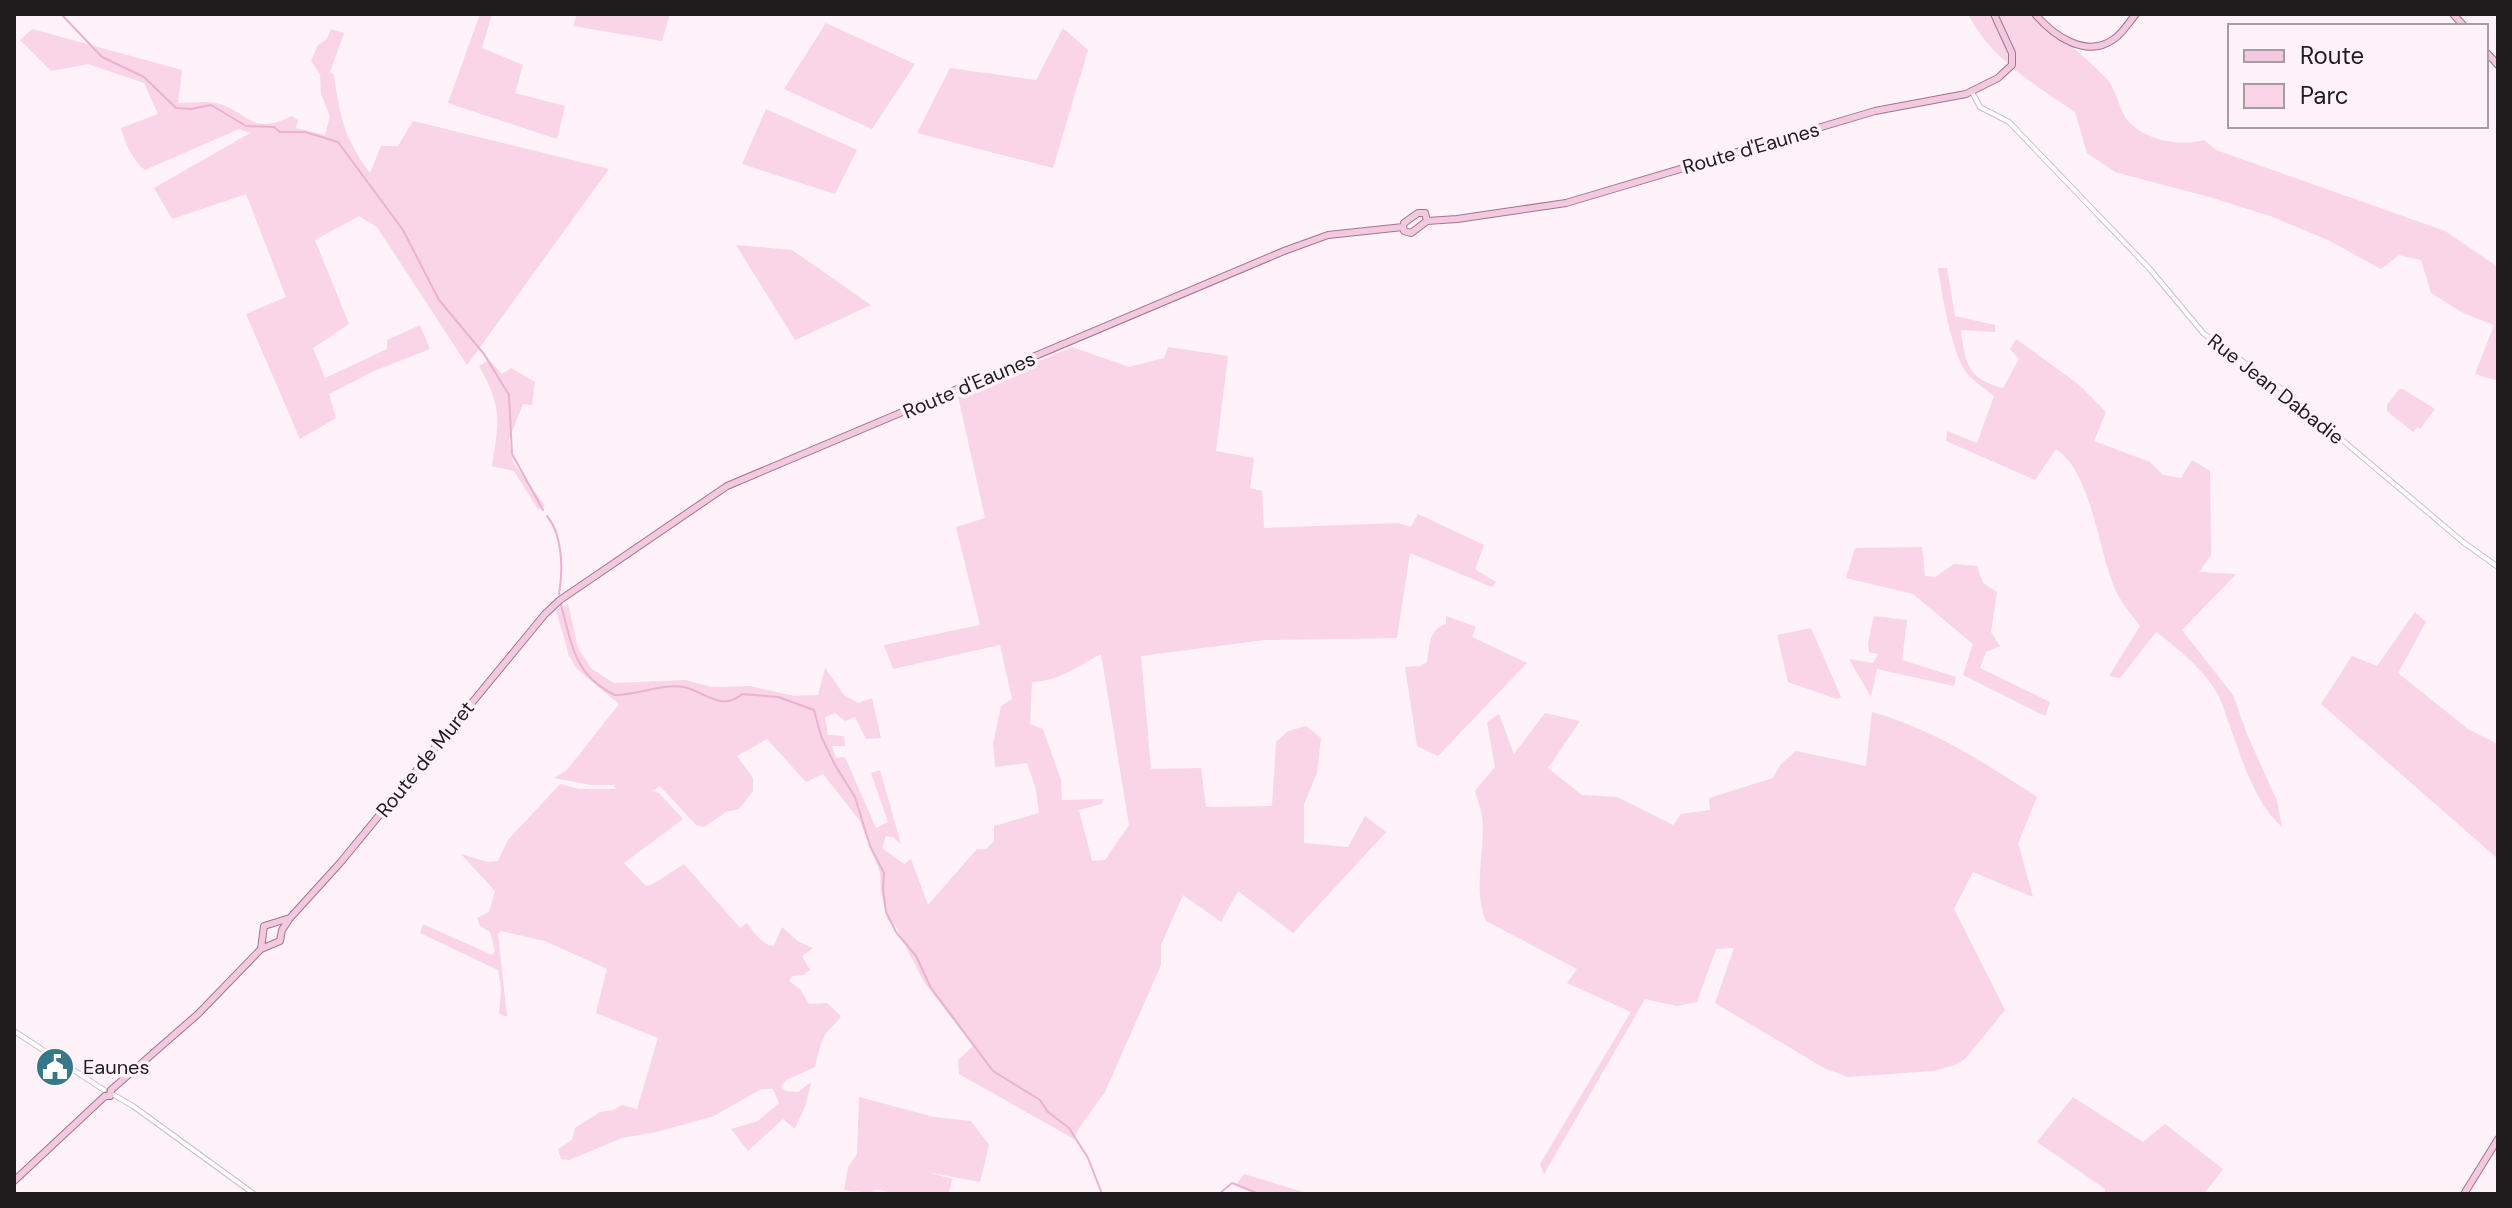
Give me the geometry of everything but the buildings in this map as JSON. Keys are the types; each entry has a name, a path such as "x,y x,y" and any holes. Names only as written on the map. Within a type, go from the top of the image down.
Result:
{"main road":[{"name":"Route d'Eaunes","path":"1403,227 1404,231 1411,233 1427,221 1566,203 1875,111 1972,92 1998,78 2012,65 2012,53 1994,14"},
{"path":"2035,14 2053,33 2074,44 2097,47 2117,37 2136,14"},
{"name":"Route d'Eaunes","path":"1403,227 1418,213 1425,213 1427,221"},
{"name":"Route d'Eaunes","path":"560,600 727,486 769,467 921,406 1284,251 1328,235 1403,227"},
{"name":"Route de Muret","path":"279,927 398,794 545,614 560,600"},
{"path":"14,1181 108,1092 198,1014 261,949 280,941 279,927 270,923 264,926 261,949"},
{"path":"261,937 268,944"},
{"path":"2464,1194 2498,1139"}],"street":[{"name":"Rue Jean Dabadie","path":"1972,92 1980,107 2009,122 2149,268 2204,334 2283,390 2463,542 2498,567"},
{"path":"14,1031 133,1106 254,1194"}],"green space":[{"path":"480,14 492,14 482,48 523,65 515,93 565,106 557,139 448,103"},
{"path":"577,14 670,14 662,41 573,26"},
{"path":"1968,14 2039,14 2106,78 2125,117 2150,136 2184,143 2204,140 2216,150 2445,231 2498,267 2498,381 2475,374 2494,325 2463,313 2431,293 2421,260 2399,255 2381,269 2328,240 2273,217 2115,172 2087,153 2075,112 2001,58"},
{"path":"826,23 915,64 872,129 784,89"},
{"path":"1063,28 1088,50 1053,168 917,133 950,68 1036,80"},
{"path":"32,29 182,70 178,103 216,103 258,123 278,122 292,116 298,120 296,128 325,135 330,116 321,94 320,74 311,61 318,45 327,39 331,29 344,33 330,72 334,75 341,115 354,149 370,173 381,146 398,146 413,121 609,169 467,365 377,227 359,216 315,240 349,324 313,348 325,378 387,349 387,340 420,325 430,349 374,371 329,394 336,418 300,439 246,314 286,297 246,194 172,219 154,188 250,133 239,129 145,170 130,151 121,128 158,114 144,83 88,64 51,71 20,40"},
{"path":"766,109 857,150 835,194 742,164"},
{"path":"736,245 792,250 871,305 795,340"},
{"path":"1938,268 1947,268 1955,316 1995,325 1995,332 1961,330 1964,352 1975,375 2003,388 2019,359 2010,349 2016,339 2078,384 2106,412 2094,441 2150,462 2163,475 2181,478 2192,460 2210,471 2211,555 2199,572 2236,574 2182,630 2233,695 2277,801 2282,827 2261,801 2253,785 2215,690 2183,654 2156,632 2120,678 2109,676 2140,626 2118,595 2111,579 2087,496 2069,461 2056,449 2035,480 1946,441 1947,431 1977,443 1994,396 1972,379 1962,366 1950,331"},
{"path":"1072,347 1129,367 1164,358 1168,347 1228,356 1216,451 1254,458 1250,488 1262,491 1264,528 1398,523 1411,527 1418,514 1484,545 1475,569 1496,582 1492,587 1410,553 1397,638 1264,640 1141,656 1151,769 1201,768 1206,807 1272,806 1276,742 1288,731 1306,726 1321,738 1317,773 1304,804 1304,843 1348,847 1365,816 1386,832 1293,933 1238,891 1221,922 1183,895 1161,945 1161,965 1105,1092 1074,1139 959,1074 958,1060 973,1046 924,982 896,927 888,920 881,893 880,872 860,821 823,774 806,782 767,739 737,756 753,778 753,791 739,809 726,812 704,827 696,825 660,786 652,791 659,793 683,819 624,863 646,886 684,864 740,928 747,923 762,941 774,946 782,927 799,942 813,948 802,956 810,970 803,975 792,976 789,981 800,989 809,1004 827,1003 841,1016 827,1032 815,1067 786,1080 781,1087 786,1091 798,1092 811,1082 795,1129 783,1119 748,1151 731,1129 758,1121 779,1103 773,1089 761,1089 714,1116 622,1138 569,1160 561,1159 558,1149 572,1140 575,1128 600,1112 622,1105 637,1109 658,1038 596,1013 607,969 545,941 501,931 498,934 507,1016 503,1016 499,1013 501,989 498,970 420,933 423,924 492,955 495,951 490,932 480,926 477,918 489,912 495,891 461,854 487,862 498,861 508,840 560,784 579,789 616,789 614,785 592,785 554,778 567,770 619,704 577,669 569,656 556,610 568,604 578,648 592,669 614,683 685,680 712,687 750,686 794,696 818,695 825,668 844,695 858,703 872,698 881,738 866,739 855,717 845,721 835,713 825,717 828,735 844,736 845,746 832,746 836,758 845,757 876,828 888,822 871,773 880,770 901,844 893,837 886,836 882,848 904,864 911,859 928,905 977,849 986,849 994,841 994,826 1039,813 1036,790 1027,763 995,767 993,744 1001,706 1012,699 1000,645 893,669 884,645 980,625 956,527 985,518 958,396","holes":["1101,654 1129,825 1105,860 1092,861 1079,810 1101,804 1104,799 1062,800 1061,780 1043,729 1030,724 1032,682 1059,676"]},
{"path":"489,360 502,374 511,368 535,382 532,405 523,404 509,439 513,462 545,506 538,509 514,471 492,466 496,404 479,366"},
{"path":"2399,389 2435,409 2420,429 2417,427 2413,432 2387,411 2387,405"},
{"path":"1922,547 1925,576 1935,577 1954,564 1977,566 1983,583 1997,592 1991,632 2000,646 1986,652 1980,668 2050,702 2045,716 1963,675 1973,644 1913,594 1846,578 1855,548"},
{"path":"2415,612 2426,622 2398,673 2468,729 2498,744 2498,859 2321,704 2352,656 2377,666"},
{"path":"1446,616 1476,627 1472,637 1527,663 1438,756 1417,746 1405,667 1427,662 1431,639 1436,630 1446,624"},
{"path":"1874,616 1907,620 1902,660 1956,677 1954,686 1877,669 1871,697 1849,659 1873,663 1878,654 1869,652 1868,643"},
{"path":"1811,628 1841,697 1837,699 1788,682 1777,635"},
{"path":"1872,712 1937,737 2037,797 2018,843 2033,897 1973,872 1954,909 2005,1010 1965,1059 1955,1065 1933,1071 1848,1077 1824,1068 1715,1003 1734,948 1716,949 1697,1002 1677,1006 1645,999 1544,1174 1540,1164 1631,1012 1567,983 1577,969 1486,921 1480,896 1482,816 1475,791 1495,767 1487,722 1499,714 1514,754 1545,713 1580,721 1548,768 1582,795 1617,797 1673,825 1681,814 1710,810 1709,798 1773,778 1781,764 1796,751 1866,766"},
{"path":"859,1097 934,1117 971,1121 989,1145 980,1182 927,1172 952,1179 949,1194 872,1191 879,1194 844,1190 848,1167 857,1154"},
{"path":"2073,1097 2143,1142 2165,1124 2223,1169 2204,1194 2104,1194 2105,1189 2037,1142"},
{"path":"1244,1174 1310,1194 1256,1194 1236,1185"}],"waterway":[{"path":"61,14 102,57 144,77 176,108 211,105 246,126 274,127 280,132 305,132 338,142 403,230 439,300 484,354 509,395 512,454 543,510"},
{"path":"547,516 556,533 560,553 559,594"},
{"path":"561,605 577,658 591,678 615,695 677,686 720,701 735,699 742,694 778,697 814,710 821,736 855,797 870,846 884,873 886,912 896,932 916,956 931,988 993,1071 1040,1100 1048,1112 1069,1128 1088,1158 1102,1194"},
{"path":"1219,1194 1232,1183 1259,1194"}],"place":[{"name":"Eaunes","path":"55,1067"}]}
